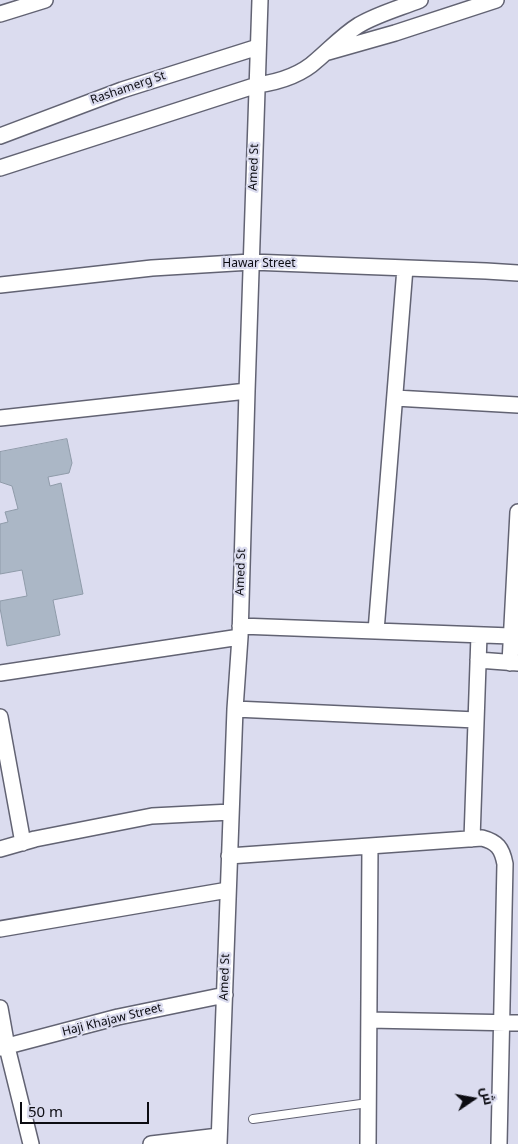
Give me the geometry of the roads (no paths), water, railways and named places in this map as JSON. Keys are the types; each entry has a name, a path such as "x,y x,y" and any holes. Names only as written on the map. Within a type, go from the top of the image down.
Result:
{"street":[{"path":"0,14 45,0"},
{"name":"Amed St","path":"219,1140 235,709 240,632 246,392 260,0"},
{"path":"0,168 257,85 282,80 306,69 336,42 360,25 420,0"},
{"path":"326,52 395,33 496,0"},
{"name":"Rashamerg St","path":"0,136 122,90 258,47"},
{"name":"Hawar Street","path":"0,285 152,268 251,262 518,273"},
{"path":"376,631 406,268"},
{"path":"0,418 246,392"},
{"path":"395,398 518,405"},
{"path":"478,660 514,663 511,636 518,512"},
{"path":"0,673 240,632 376,631 511,636"},
{"path":"472,839 480,635"},
{"path":"235,709 476,720"},
{"path":"0,717 23,843"},
{"path":"0,849 152,816 231,812"},
{"path":"229,856 482,838 491,840 498,846 503,855 511,890 501,1023 499,1144"},
{"path":"368,1144 370,846"},
{"path":"0,929 228,890"},
{"name":"‌Haji Khajaw Street","path":"4,1047 118,1017 224,995"},
{"path":"0,1008 4,1047 31,1144"},
{"path":"369,1020 518,1023"},
{"path":"151,1144 219,1140"}],"lane":[{"path":"253,1119 368,1104"}]}
